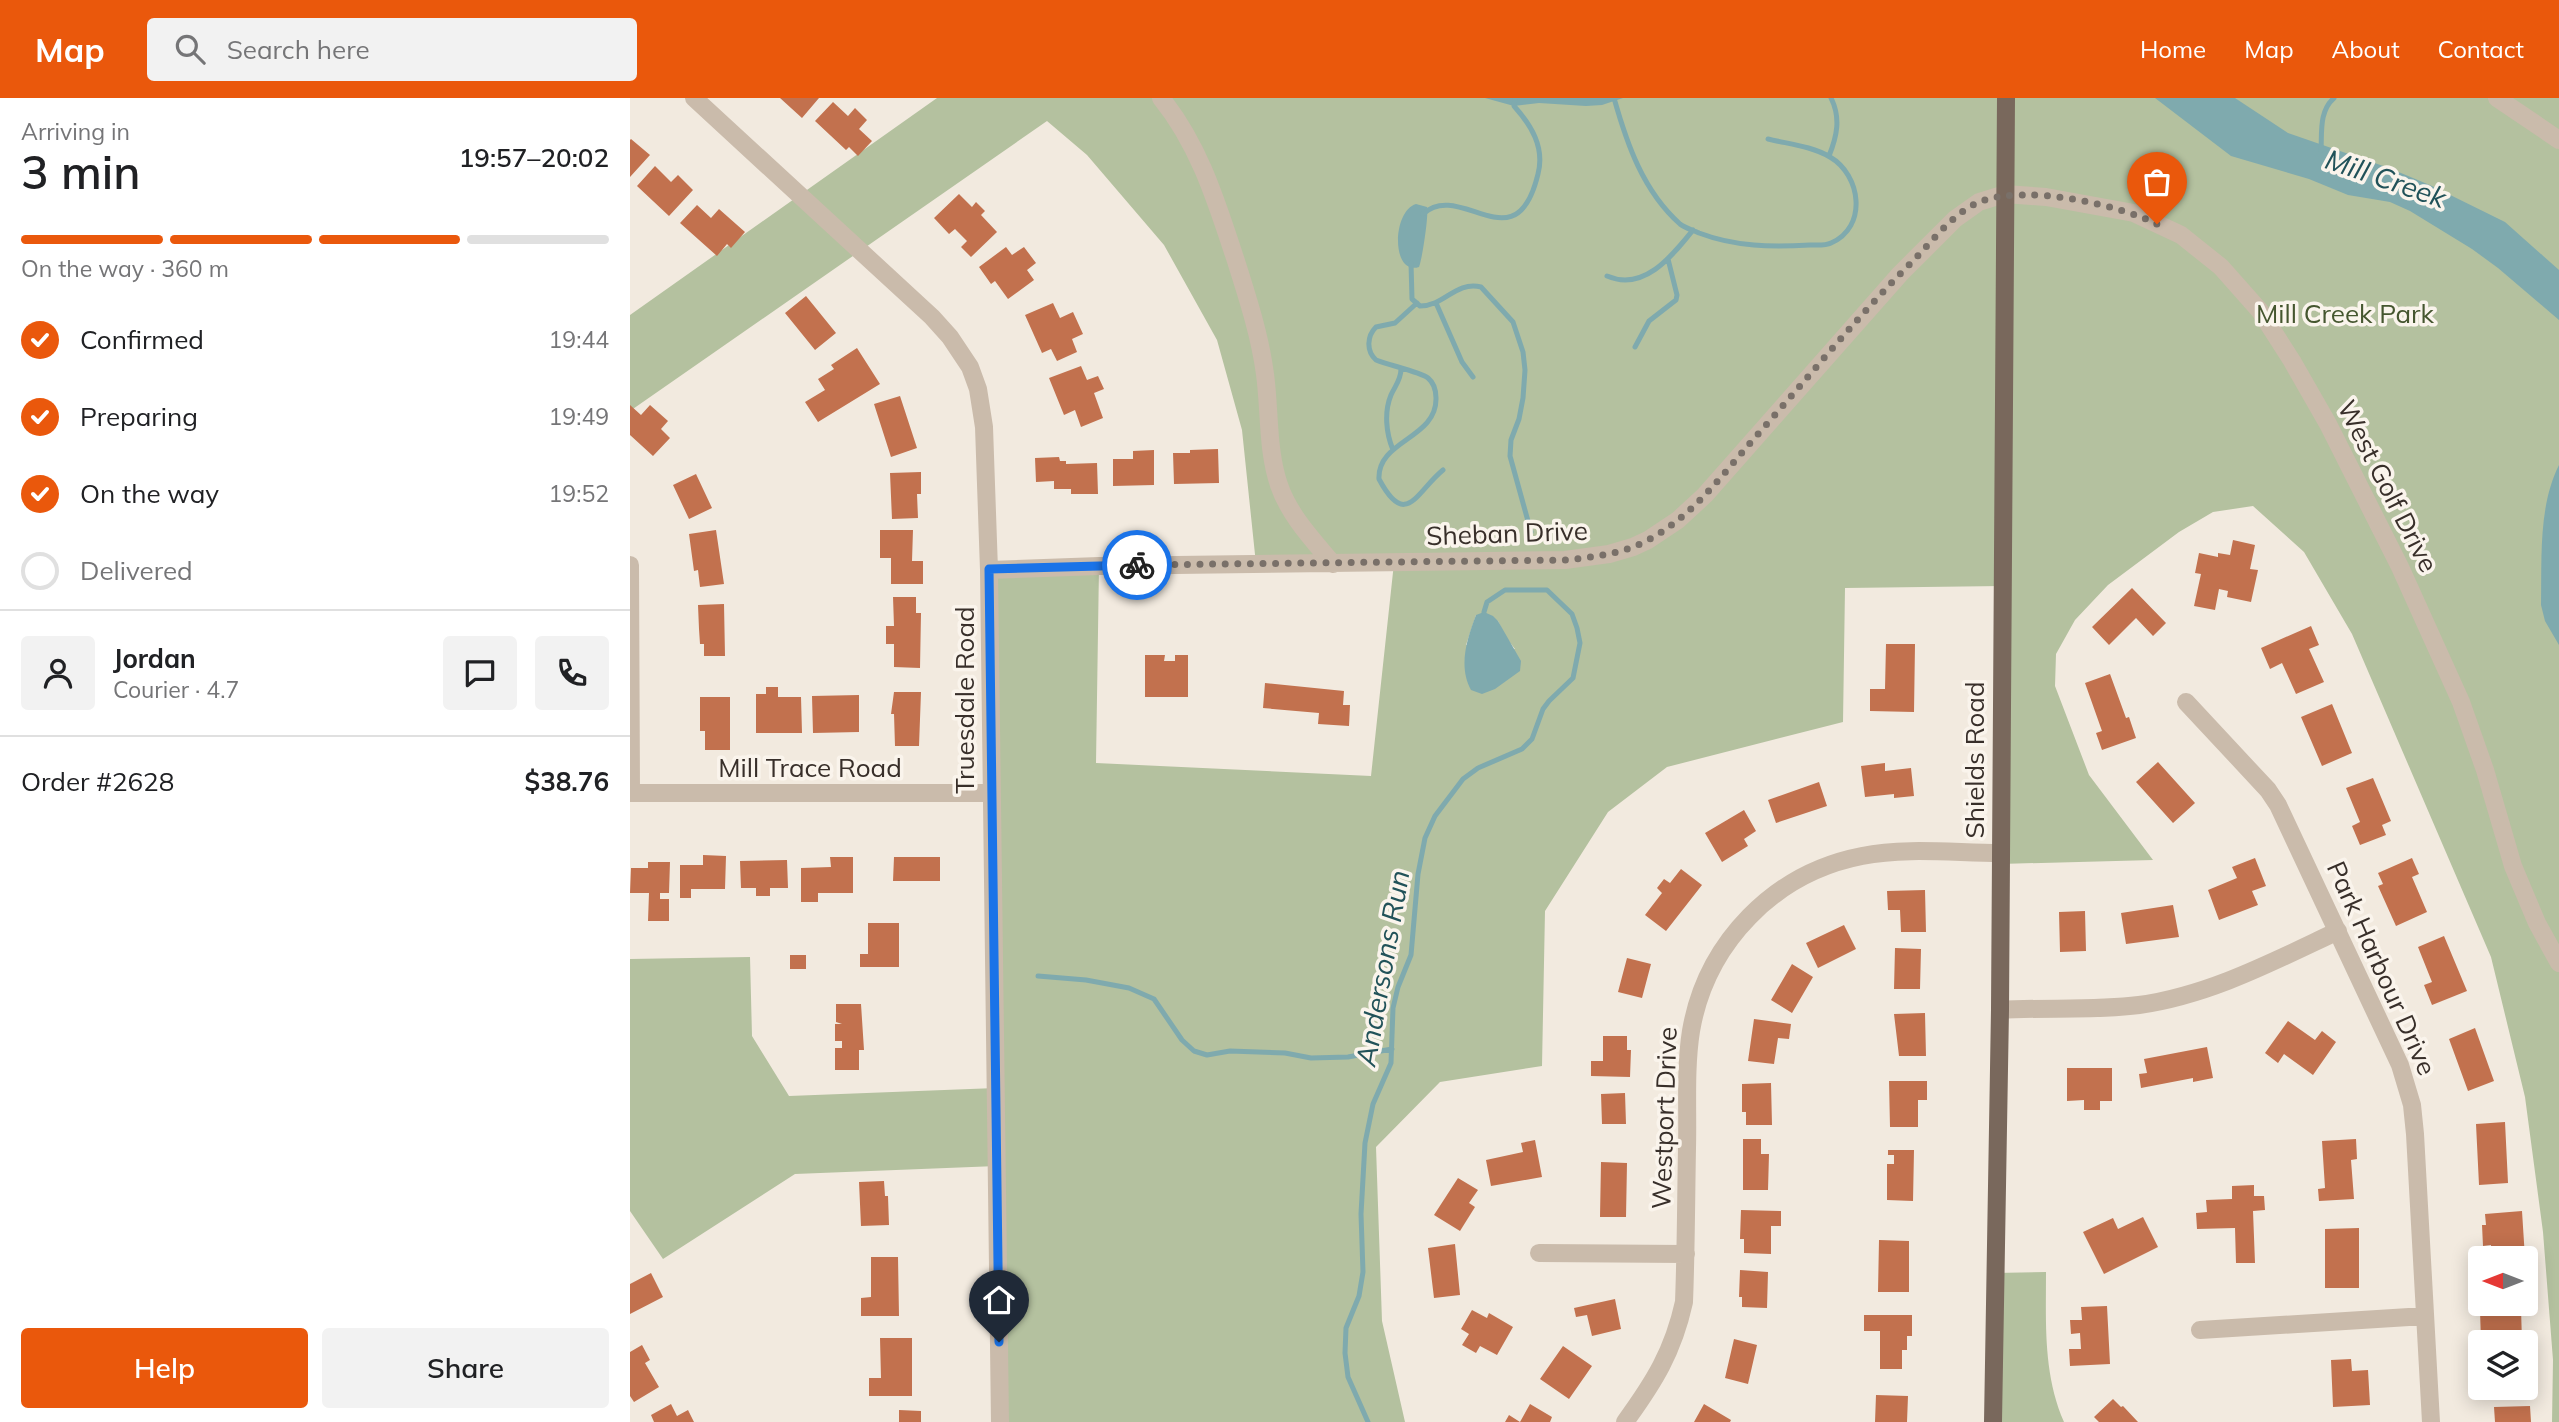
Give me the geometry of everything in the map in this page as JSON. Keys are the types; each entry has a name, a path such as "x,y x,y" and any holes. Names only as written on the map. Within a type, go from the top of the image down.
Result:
{"main road":[{"name":"Shields Road","path":"1993,1422 2000,1010 2006,98"}],"street":[{"name":"Truesdale Road","path":"694,98 932,317 961,351 970,367 982,407 989,569 1000,1422"},
{"path":"1161,98 1201,162 1247,298 1262,352 1270,435 1279,484 1287,503 1303,527 1333,564"},
{"path":"2497,98 2559,140"},
{"name":"Sheban Drive","path":"989,569 1566,560 1609,554 1648,540 1672,524 1705,495 1900,274 1955,219 1979,202 2006,194"},
{"name":"West Golf Drive","path":"2006,194 2073,200 2134,213 2181,235 2221,267 2260,311 2329,424 2427,625 2465,713 2513,866 2537,923 2559,963"},
{"path":"630,565 630,793"},
{"name":"Park Harbour Drive","path":"2186,702 2268,790 2278,805 2400,1065 2412,1105 2431,1422"},
{"name":"Mill Trace Road","path":"630,793 990,793"},
{"name":"Westport Drive","path":"1625,1422 1651,1386 1670,1352 1684,1303 1688,1063 1691,1033 1705,983 1719,954 1734,932 1754,911 1780,890 1806,875 1840,861 1891,853 2000,853"},
{"path":"2000,1010 2105,1008 2174,998 2243,975 2338,931"},
{"path":"1539,1253 1686,1254"},
{"path":"2200,1330 2425,1316"}],"green space":[{"name":"Mill Creek Park","path":"937,98 2559,98 2559,1422 2552,1422 2553,1360 2543,1232 2525,1097 2491,957 2352,634 2304,552 2253,506 2213,512 2179,532 2108,585 2075,620 2056,654 2055,686 2089,775 2153,860 2000,864 2002,586 1845,588 1843,722 1667,767 1608,812 1545,911 1542,1066 1440,1082 1376,1147 1382,1321 1405,1422 1000,1422 997,1166 795,1174 663,1259 630,1211 630,959 750,957 752,1036 789,1096 996,1088 989,570 1099,566 1096,763 1371,776 1394,563 1256,564 1242,430 1217,340 1164,245 1087,155 1047,121 630,411 630,315","holes":["1476,615 1498,621 1515,649 1466,645"]},
{"path":"2046,1272 2049,1367 2064,1422 1993,1422 1995,1273"}],"water":[{"path":"1485,98 1623,98 1602,105 1539,103 1514,106"},
{"name":"Mill Creek","path":"2155,98 2235,98 2288,133 2389,168 2505,222 2559,270 2559,320 2498,268 2410,211 2390,202 2348,195 2309,179 2231,156"},
{"path":"1416,204 1427,207 1427,218 1419,267 1410,267 1403,262 1399,253 1399,229 1408,209"},
{"path":"2559,465 2559,645 2545,621 2541,605 2544,516 2552,481"},
{"path":"1484,612 1498,621 1521,661 1520,671 1495,689 1482,694 1471,690 1464,662 1476,615"}],"building":[{"path":"780,98 819,98 802,118"},
{"path":"833,102 848,116 855,108 867,120 859,129 872,141 858,156 849,147 846,150 815,121"},
{"path":"630,140 650,155 630,177"},
{"path":"655,166 671,182 678,175 693,190 669,216 637,186"},
{"path":"959,194 972,207 976,202 985,211 981,215 997,232 971,257 961,247 967,241 955,229 949,234 934,218"},
{"path":"697,205 711,218 719,209 745,232 731,248 727,244 717,256 680,223"},
{"path":"1006,247 1012,255 1024,247 1036,263 1027,270 1034,280 1008,299 995,281 991,284 979,267"},
{"path":"806,296 836,333 815,350 785,313"},
{"path":"1053,303 1060,318 1073,312 1083,334 1072,339 1077,352 1057,361 1051,349 1042,353 1025,315"},
{"path":"857,348 880,384 818,422 805,402 825,390 818,379 834,369 831,365"},
{"path":"1081,366 1087,380 1098,376 1104,389 1094,393 1103,418 1081,427 1075,410 1064,415 1049,378"},
{"path":"900,396 917,448 891,457 874,404"},
{"path":"630,405 641,415 650,405 668,421 661,429 670,438 653,456 630,435"},
{"path":"1218,449 1219,483 1174,484 1173,453"},
{"path":"1154,450 1154,485 1113,486 1113,459 1133,459 1133,451"},
{"path":"1059,457 1060,461 1066,461 1066,464 1097,463 1098,494 1071,494 1071,489 1054,489 1054,481 1036,482 1035,458"},
{"path":"921,472 921,494 917,494 918,518 892,519 890,473"},
{"path":"696,474 712,508 689,519 673,485"},
{"path":"716,530 724,584 700,587 698,570 694,571 689,534"},
{"path":"880,530 913,530 912,561 923,561 923,584 891,584 891,558 880,558"},
{"path":"2233,540 2255,545 2250,569 2258,570 2251,602 2227,597 2228,591 2219,589 2215,610 2194,606 2201,574 2195,573 2199,553 2218,557 2218,553 2230,555"},
{"path":"2132,588 2166,623 2153,636 2136,618 2109,645 2092,627"},
{"path":"893,597 916,597 916,613 921,613 920,668 894,667 894,644 886,644 886,626 894,626"},
{"path":"724,604 725,656 704,656 704,644 700,644 698,605"},
{"path":"2311,626 2319,645 2309,649 2324,682 2296,694 2282,663 2270,669 2261,648"},
{"path":"1886,644 1915,644 1914,712 1870,711 1870,689 1885,689"},
{"path":"1145,655 1165,655 1164,661 1175,661 1175,655 1188,655 1188,697 1145,697"},
{"path":"2110,674 2136,738 2102,750 2096,733 2102,731 2085,683"},
{"path":"1265,683 1344,691 1343,705 1350,705 1349,726 1318,724 1319,713 1263,708"},
{"path":"766,687 778,687 778,697 801,697 802,733 756,733 756,694 766,694"},
{"path":"894,692 921,692 919,746 895,746 894,714 891,714"},
{"path":"859,695 859,732 813,733 812,696"},
{"path":"700,697 730,697 730,750 705,750 705,731 700,731"},
{"path":"2332,704 2352,753 2322,766 2301,717"},
{"path":"2158,762 2195,803 2173,823 2136,782"},
{"path":"1885,763 1885,771 1911,768 1914,796 1894,798 1894,794 1865,797 1861,766"},
{"path":"2373,778 2391,821 2382,825 2386,835 2360,845 2352,826 2360,822 2346,788"},
{"path":"1819,782 1827,806 1776,823 1768,800"},
{"path":"1744,810 1756,831 1744,839 1748,846 1722,862 1705,833"},
{"path":"703,855 726,856 725,889 691,889 691,898 680,898 680,865 703,865"},
{"path":"830,857 853,857 853,893 818,893 818,902 801,902 801,868 831,867"},
{"path":"894,857 940,857 940,881 893,881"},
{"path":"2255,858 2266,886 2252,891 2258,905 2219,920 2208,890 2237,878 2232,867"},
{"path":"2412,858 2419,874 2412,877 2427,912 2396,926 2378,886 2383,884 2378,873"},
{"path":"787,860 788,888 770,888 770,896 756,896 756,888 741,888 740,861"},
{"path":"648,862 670,862 669,893 660,893 660,899 669,899 669,921 648,921 649,893 630,893 631,868 648,868"},
{"path":"1681,869 1702,885 1666,931 1645,915 1662,893 1657,888 1664,879 1670,883"},
{"path":"1925,890 1926,932 1901,932 1900,910 1888,910 1887,891"},
{"path":"2173,905 2179,937 2126,944 2121,913"},
{"path":"2085,911 2086,951 2060,952 2059,912"},
{"path":"868,923 899,923 899,967 860,967 860,954 868,954"},
{"path":"1844,925 1856,949 1818,968 1806,943"},
{"path":"2444,936 2467,991 2432,1005 2424,985 2432,982 2418,947"},
{"path":"1895,948 1921,949 1920,989 1894,989"},
{"path":"790,955 806,955 806,969 790,969"},
{"path":"1627,958 1651,964 1642,998 1618,992"},
{"path":"1792,964 1813,977 1792,1013 1771,1000"},
{"path":"836,1004 861,1004 864,1050 859,1050 859,1070 835,1070 835,1048 842,1048 842,1041 835,1041 835,1024 842,1024 836,1022"},
{"path":"1925,1013 1926,1056 1899,1056 1894,1014"},
{"path":"1754,1019 1791,1024 1789,1039 1778,1038 1774,1064 1748,1061"},
{"path":"2288,1021 2315,1040 2322,1031 2336,1042 2313,1075 2284,1054 2278,1063 2265,1053"},
{"path":"2475,1028 2494,1081 2468,1091 2449,1039"},
{"path":"1603,1036 1627,1036 1627,1050 1631,1050 1630,1077 1591,1076 1591,1061 1603,1061"},
{"path":"2207,1047 2213,1078 2193,1082 2193,1078 2141,1088 2139,1074 2147,1073 2144,1059"},
{"path":"2067,1068 2112,1068 2112,1101 2100,1101 2100,1110 2084,1110 2084,1100 2067,1101"},
{"path":"1889,1081 1927,1081 1927,1100 1918,1100 1918,1127 1890,1127"},
{"path":"1771,1083 1772,1125 1746,1125 1746,1112 1742,1112 1742,1084"},
{"path":"1625,1093 1626,1124 1602,1124 1601,1094"},
{"path":"2505,1122 2508,1183 2479,1185 2476,1124"},
{"path":"1743,1139 1761,1139 1761,1154 1769,1154 1768,1190 1743,1190"},
{"path":"2356,1139 2357,1159 2351,1160 2354,1199 2319,1201 2318,1189 2325,1188 2322,1141"},
{"path":"1535,1140 1542,1177 1491,1186 1486,1160 1523,1152 1521,1143"},
{"path":"1888,1150 1914,1150 1913,1201 1887,1200 1887,1164 1894,1164 1894,1155 1888,1155"},
{"path":"1601,1162 1627,1163 1626,1217 1600,1217"},
{"path":"1458,1178 1478,1190 1469,1203 1475,1207 1460,1231 1434,1215"},
{"path":"884,1181 885,1196 888,1196 889,1225 861,1226 859,1182"},
{"path":"2254,1185 2254,1196 2264,1196 2265,1210 2253,1211 2255,1263 2236,1263 2235,1228 2197,1229 2196,1213 2207,1212 2206,1200 2232,1199 2232,1186"},
{"path":"1741,1210 1781,1211 1781,1226 1771,1226 1771,1254 1744,1253 1744,1239 1740,1239"},
{"path":"2522,1211 2524,1246 2483,1246 2482,1225 2486,1225 2485,1214"},
{"path":"2143,1217 2158,1247 2104,1274 2083,1232 2113,1218 2118,1229"},
{"path":"2359,1228 2359,1288 2325,1288 2325,1229"},
{"path":"1879,1240 1909,1241 1909,1292 1878,1292"},
{"path":"1455,1244 1460,1295 1434,1298 1428,1248"},
{"path":"871,1257 898,1257 899,1316 861,1316 861,1298 871,1297"},
{"path":"1740,1270 1768,1272 1767,1308 1742,1307 1742,1297 1739,1297"},
{"path":"651,1273 663,1297 630,1314 630,1284"},
{"path":"1615,1299 1621,1329 1592,1336 1587,1315 1576,1317 1574,1308"},
{"path":"2107,1306 2110,1364 2070,1366 2069,1349 2081,1349 2080,1333 2071,1334 2070,1320 2082,1320 2081,1307"},
{"path":"1472,1310 1487,1318 1489,1313 1513,1327 1497,1355 1480,1346 1476,1353 1462,1345 1469,1334 1461,1329"},
{"path":"1864,1315 1912,1315 1912,1336 1907,1336 1907,1350 1902,1350 1902,1369 1880,1369 1880,1331 1864,1331"},
{"path":"2480,1316 2521,1316 2522,1330 2481,1330"},
{"path":"880,1338 912,1338 912,1396 869,1396 869,1378 881,1378"},
{"path":"1734,1339 1757,1345 1748,1384 1725,1378"},
{"path":"642,1345 650,1360 645,1363 659,1387 634,1402 630,1396 630,1352"},
{"path":"1563,1346 1592,1366 1569,1399 1540,1379"},
{"path":"2351,1359 2352,1371 2368,1370 2370,1405 2333,1407 2331,1360"},
{"path":"1876,1395 1908,1396 1907,1422 1875,1422"},
{"path":"2113,1399 2138,1422 2099,1422 2094,1417"},
{"path":"671,1404 677,1416 688,1410 694,1422 654,1422 651,1415"},
{"path":"1530,1404 1552,1417 1550,1422 1520,1422"},
{"path":"1704,1404 1731,1420 1730,1422 1694,1422"},
{"path":"2530,1406 2531,1422 2495,1422 2494,1407"},
{"path":"899,1410 921,1411 921,1422 899,1422"},
{"path":"1509,1415 1520,1422 1505,1422"}],"waterway":[{"name":"Andersons Run","path":"1423,214 1438,206 1454,206 1502,218 1516,214 1528,201 1538,174 1540,155 1531,129 1514,106 1515,98"},
{"path":"1614,98 1631,149 1646,182 1667,211 1682,225 1713,238 1754,245 1823,245 1843,235 1851,225 1856,201 1854,188 1840,165 1816,150 1768,139"},
{"path":"1829,156 1837,127 1831,98"},
{"name":"Mill Creek","path":"2321,150 2324,115 2334,98"},
{"path":"1607,276 1620,280 1645,275 1666,260 1693,230"},
{"path":"1635,347 1649,321 1676,300 1668,259"},
{"name":"Andersons Run","path":"1411,263 1412,299 1420,306 1436,302 1464,287 1481,287 1513,322 1523,352 1525,370 1523,398 1511,440 1510,456 1531,532"},
{"path":"1417,303 1395,323 1376,327 1371,335 1369,348 1376,360 1419,373 1430,380 1436,393 1434,412 1418,431 1387,456 1381,466 1379,479 1388,494 1404,504 1418,496 1443,470"},
{"path":"1436,303 1462,362 1473,377"},
{"path":"1393,450 1387,430 1387,408 1401,369"},
{"name":"Andersons Run","path":"1368,1422 1348,1377 1346,1328 1359,1296 1363,1272 1361,1214 1365,1143 1373,1104 1391,1063 1393,1008 1411,955 1418,874 1425,838 1435,816 1463,779 1478,768 1522,749 1532,739 1543,709 1573,678 1580,643 1572,614 1547,590 1505,590 1487,602 1484,612"},
{"path":"1038,976 1086,980 1129,988 1154,999 1182,1040 1194,1051 1207,1055 1230,1051 1285,1053 1311,1058 1348,1057 1392,1049"}],"way so far":[{"path":"1137,565 1566,560 1609,554 1633,547 1666,529 1705,495 1900,274 1955,219 1979,202 2006,194 2046,197 2086,202 2134,213 2157,224"}],"route":[{"path":"999,1342 989,569 1137,565"}]}
